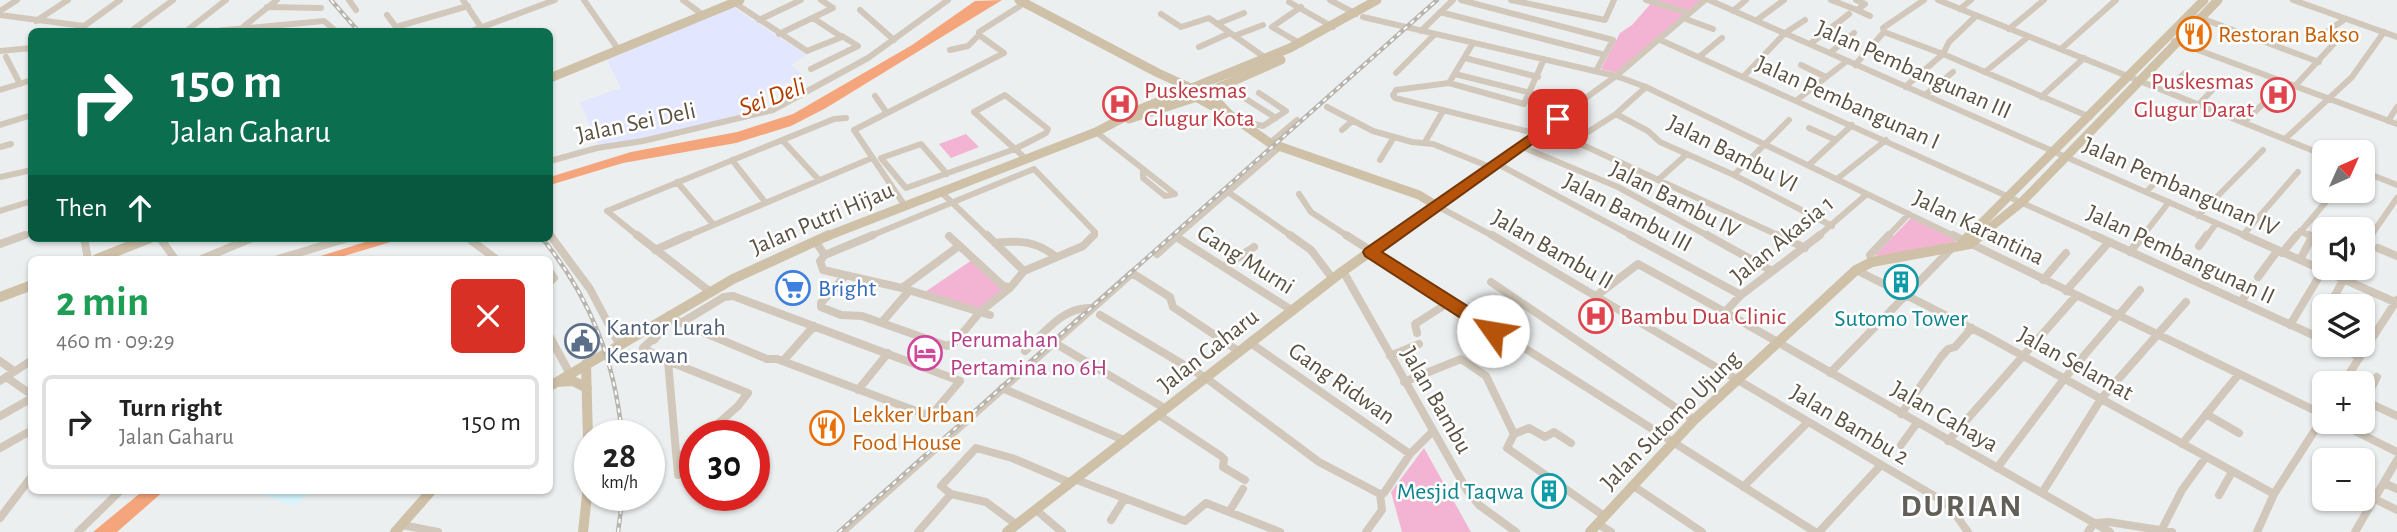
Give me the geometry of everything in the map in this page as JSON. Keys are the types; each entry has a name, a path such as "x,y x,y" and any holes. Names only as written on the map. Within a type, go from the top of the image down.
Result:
{"main road":[{"path":"1009,0 1196,93 1230,116"},
{"path":"1196,93 1231,84 1333,34 1377,0"},
{"path":"1196,93 1387,0"},
{"path":"1962,243 2204,0"},
{"path":"1962,243 2022,202 2218,0"},
{"path":"553,77 734,1"},
{"path":"1215,99 1231,84"},
{"name":"Jalan Bambu II","path":"1196,93 1215,99 1230,116 1274,149 1419,195 1437,206"},
{"name":"Jalan Putri Hijau","path":"553,383 670,317 709,291 815,241 1196,93"},
{"name":"Jalan Gaharu","path":"1012,528 1337,276 1437,206"},
{"path":"105,256 140,242"},
{"name":"Jalan Sutomo Ujung","path":"1598,524 1694,420 1856,270 1872,262 1962,243"},
{"path":"4,295 28,286"},
{"path":"583,532 589,477 586,364"},
{"path":"553,384 573,381 587,388"},
{"path":"399,528 429,494"}],"street":[{"path":"0,11 10,0"},
{"path":"0,11 17,0"},
{"path":"36,21 68,0"},
{"path":"81,28 120,0"},
{"path":"135,28 173,0"},
{"path":"190,28 226,0"},
{"path":"243,27 277,0"},
{"path":"349,0 356,10"},
{"path":"463,0 481,27 555,0"},
{"path":"584,0 618,49"},
{"path":"683,0 703,15"},
{"path":"759,20 801,0"},
{"path":"779,34 833,8 821,0"},
{"name":"Jalan Sei Deli","path":"553,160 773,110 859,64 948,0"},
{"name":"Jalan Karantina","path":"1330,0 1359,15 1616,76 1646,87 1838,179 1962,243 2312,410"},
{"path":"1421,31 1453,0"},
{"path":"1461,0 1613,40 1596,71"},
{"path":"1511,0 1605,20 1614,0"},
{"path":"1646,0 1689,13"},
{"path":"1437,206 1616,76 1707,0"},
{"name":"Jalan Pembangunan III","path":"1707,0 2065,156"},
{"path":"1733,11 1746,0"},
{"path":"1757,20 1784,0"},
{"path":"1831,0 1870,16"},
{"path":"1856,0 1865,4 1857,10"},
{"path":"1855,65 1884,32 1883,28 1924,0"},
{"path":"1938,0 2312,150"},
{"path":"1960,9 1971,0"},
{"path":"2009,29 2044,0"},
{"path":"2061,49 2116,0"},
{"path":"2293,0 2397,37"},
{"path":"734,1 779,34 827,61"},
{"path":"950,50 968,46 979,35 980,29 1019,3"},
{"path":"1291,3 1302,4 1334,27"},
{"path":"1301,44 1272,27 1302,4"},
{"path":"401,28 468,6"},
{"path":"267,7 321,8"},
{"path":"860,10 894,40"},
{"path":"0,11 36,21 84,26"},
{"path":"1440,12 1605,55"},
{"path":"1217,24 1244,13"},
{"path":"1161,14 1181,27 1207,17 1267,59"},
{"path":"2190,14 2319,62"},
{"path":"387,15 397,28"},
{"path":"1810,44 1849,15"},
{"path":"1905,87 1943,54 1949,42 1976,16"},
{"path":"811,69 858,46 813,18"},
{"path":"1683,19 1713,29"},
{"path":"2316,39 2345,19"},
{"path":"1744,76 1785,33 1805,20"},
{"path":"281,28 329,23 333,28"},
{"path":"1199,47 1264,25"},
{"path":"235,28 249,28"},
{"path":"1884,32 1943,54 2090,117"},
{"path":"2285,139 2352,77 2384,32"},
{"path":"1830,53 1854,33"},
{"path":"1396,73 1435,34"},
{"path":"905,206 854,130 1004,53 979,35"},
{"path":"812,51 842,36"},
{"path":"1985,72 2028,37"},
{"path":"2295,86 2340,37"},
{"path":"1699,57 1722,38"},
{"path":"2167,38 2397,124"},
{"name":"Jalan Pembangunan I","path":"1658,40 2022,202"},
{"path":"1448,83 1473,43"},
{"path":"0,51 28,48"},
{"path":"6,57 20,83"},
{"path":"1465,58 1538,77"},
{"path":"2041,97 2084,58"},
{"path":"1538,134 1403,102 1395,98 1394,92 1404,88 1448,83 1519,104 1527,102 1544,59"},
{"path":"1797,100 1847,61"},
{"path":"1801,65 1826,77"},
{"path":"1925,95 1953,72"},
{"path":"1455,74 1531,93"},
{"path":"2165,91 2185,74"},
{"path":"0,90 28,81"},
{"path":"2199,104 2219,83"},
{"path":"1574,141 1616,114 1646,87"},
{"path":"1245,125 1249,123 1263,126 1286,111 1259,93"},
{"path":"947,174 921,144 881,158 905,188 947,174 1015,148 1044,136 1048,129 1009,95 1000,95 974,114 1015,148 1025,159"},
{"path":"875,96 887,113"},
{"path":"1246,99 1276,118"},
{"path":"2244,122 2263,103"},
{"name":"Jalan Bambu III","path":"1327,107 1352,121 1394,137 1425,142 1493,165 1741,295"},
{"path":"2388,121 2397,107"},
{"path":"1425,142 1443,111"},
{"name":"Jalan Bambu VI","path":"1616,114 1648,131 1660,142 1832,226"},
{"path":"0,125 28,116"},
{"path":"709,291 607,212 834,119 846,118"},
{"path":"1157,254 1178,239 1274,149 1297,120"},
{"path":"1734,176 1788,120"},
{"path":"1342,130 1352,121"},
{"path":"1809,165 1852,125"},
{"path":"1809,128 1836,140"},
{"path":"1096,132 1175,194 1165,197 1143,178 1143,170"},
{"path":"1380,160 1394,137"},
{"path":"1838,179 1886,140"},
{"path":"783,141 820,180"},
{"path":"1524,144 1574,141 1805,248"},
{"path":"0,147 11,144"},
{"name":"Jalan Bambu IV","path":"1524,144 1618,187 1772,271"},
{"path":"2198,216 2263,150"},
{"path":"1658,180 1687,155"},
{"name":"Jalan Pembangunan IV","path":"2065,156 2312,265"},
{"path":"655,250 872,158"},
{"path":"732,160 765,202"},
{"path":"845,276 821,303 821,307 882,322 950,346 980,312 1010,288 1024,271 1092,240 1095,232 1038,171 1028,170 825,255 820,261 823,270 905,290 980,312 990,315"},
{"path":"0,177 28,171"},
{"path":"2243,235 2298,172"},
{"path":"2146,192 2164,175"},
{"path":"2375,176 2397,185"},
{"path":"677,182 713,224"},
{"path":"942,192 1024,271"},
{"name":"Jalan Bambu","path":"1228,192 1311,250 1337,276 1390,356 1428,435 1472,498 1516,532"},
{"path":"1299,194 1315,215 1448,303 1817,532 1881,465"},
{"name":"Jalan Akasia 1","path":"1726,313 1741,295 1805,248 1867,194"},
{"path":"2375,229 2397,198"},
{"path":"0,211 28,202"},
{"name":"Jalan Pembangunan II","path":"2022,202 2312,335"},
{"path":"2130,252 2169,202"},
{"path":"2258,276 2325,203"},
{"name":"Jalan Bambu II","path":"1437,206 1739,380"},
{"path":"1872,262 1870,255 1909,215"},
{"path":"2199,246 2216,223"},
{"path":"2300,231 2312,237 2300,260"},
{"path":"0,244 28,234"},
{"path":"949,236 1002,285 1010,288"},
{"path":"553,239 590,289 619,344"},
{"path":"995,243 1024,239 1034,242 1056,257"},
{"name":"Gang Murni","path":"1178,239 1293,312"},
{"path":"815,241 825,255"},
{"path":"209,256 242,242"},
{"path":"288,256 334,242"},
{"path":"473,242 492,256"},
{"path":"2066,291 2109,242"},
{"path":"1830,373 1962,243"},
{"path":"882,322 905,290 959,246"},
{"path":"1224,267 1254,247"},
{"path":"2378,248 2397,256"},
{"path":"2043,280 2066,253"},
{"name":"Jalan Cahaya","path":"1596,296 1638,264 2110,532"},
{"name":"Jalan Selamat","path":"1856,270 1972,328 2274,494"},
{"path":"842,532 1132,273 1170,297 1173,307 1241,352"},
{"path":"2290,325 2317,280"},
{"name":"Jalan Pembangunan IV","path":"2345,280 2396,301"},
{"path":"1491,282 1694,420"},
{"path":"2241,302 2252,285"},
{"path":"1997,468 2064,379 2140,290"},
{"path":"681,323 729,296 960,381 929,415 783,361 767,359 681,323 670,317 656,336 643,345 668,362 748,393 738,407 723,420"},
{"path":"1948,440 2076,296"},
{"path":"2375,331 2396,301"},
{"path":"2042,493 2101,399 2186,302"},
{"path":"1417,333 1415,324 1448,303"},
{"path":"1025,351 1059,319 1077,307 1091,308"},
{"path":"1100,315 1206,378 1319,462 1380,494"},
{"path":"783,361 814,326"},
{"path":"1901,414 1941,357 1949,348 1955,347 1972,328"},
{"path":"1053,341 1162,412 1221,456 1224,459 1224,468 1244,484 1229,512"},
{"path":"553,343 570,374"},
{"name":"Gang Ridwan","path":"1252,344 1410,454"},
{"path":"1390,356 1419,344"},
{"path":"858,390 888,353"},
{"path":"1404,382 1461,359 1489,380 1490,388 1506,410 1514,434 1507,448 1611,532"},
{"path":"0,361 14,371"},
{"path":"28,362 3,379 28,394"},
{"path":"668,362 678,475"},
{"path":"2182,444 2239,374"},
{"path":"2375,381 2377,377"},
{"name":"Jalan Bambu 2","path":"1739,380 1945,502 1968,532"},
{"path":"1002,388 1125,441"},
{"path":"0,416 28,398"},
{"path":"2375,407 2397,416"},
{"path":"2206,414 2239,433"},
{"path":"1743,487 1808,422"},
{"path":"1901,445 1917,423"},
{"path":"1514,434 1532,429 1545,437 1554,432 1572,443"},
{"path":"0,448 28,432"},
{"path":"2257,532 2274,494 2312,434"},
{"path":"2366,434 2397,452"},
{"path":"1380,494 1384,493 1410,454 1428,435"},
{"path":"1012,528 986,502 951,494 943,488 942,483 976,447 1185,521 1191,519 1203,504 1280,532"},
{"path":"2161,531 2182,490 2206,457"},
{"path":"2397,460 2375,499 2397,510"},
{"path":"2219,495 2232,472"},
{"path":"0,518 28,481"},
{"path":"2384,482 2397,489"},
{"path":"1632,485 1702,532"},
{"path":"78,532 117,494"},
{"path":"918,532 951,494"},
{"path":"1366,532 1382,510 1380,494"},
{"path":"1111,520 1125,498"},
{"path":"1036,510 1062,532"},
{"path":"2360,530 2369,511"},
{"path":"2088,532 2094,523 2109,522 2172,532"},
{"path":"399,528 438,532"}],"shaded area":[{"path":"1002,0 826,108 791,126 736,143 623,163 553,184 553,176 631,152 737,132 793,114 912,45 975,1"},
{"path":"1654,0 1702,0 1616,73 1601,69 1620,33 1632,25"},
{"path":"733,7 806,55 791,65 802,75 751,101 763,112 676,135 599,146 580,102 621,88 606,58"},
{"path":"966,134 979,147 951,158 939,144"},
{"path":"1911,218 1958,241 1876,258 1876,254"},
{"path":"365,242 391,242 344,256 321,256"},
{"path":"972,260 1003,290 980,310 925,292"},
{"path":"1424,448 1471,532 1402,532 1391,492"},
{"path":"139,494 160,494 117,532 93,532"},
{"path":"261,494 308,494 294,506"}],"railway":[{"path":"331,0 356,28"},
{"path":"839,532 1437,0"},
{"path":"545,242 587,307 606,356 620,420"},
{"path":"618,532 621,511"}],"place":[{"name":"Restoran Bakso","path":"2194,34"},
{"name":"Puskesmas Glugur Darat","path":"2278,95"},
{"name":"Puskesmas Glugur Kota","path":"1120,104"},
{"name":"Sutomo Tower","path":"1901,282"},
{"name":"Bright","path":"793,288"},
{"name":"Bambu Dua Clinic","path":"1596,316"},
{"name":"Kantor Lurah Kesawan","path":"582,341"},
{"name":"Perumahan Pertamina no 6H","path":"925,353"},
{"name":"Lekker Urban Food House","path":"827,428"},
{"name":"Mesjid Taqwa","path":"1549,491"}],"district":[{"name":"DURIAN","path":"1962,505"}],"route":[{"path":"1493,331 1371,252 1558,119"}],"water label":[{"name":"Sei Deli","path":"772,96"}]}
